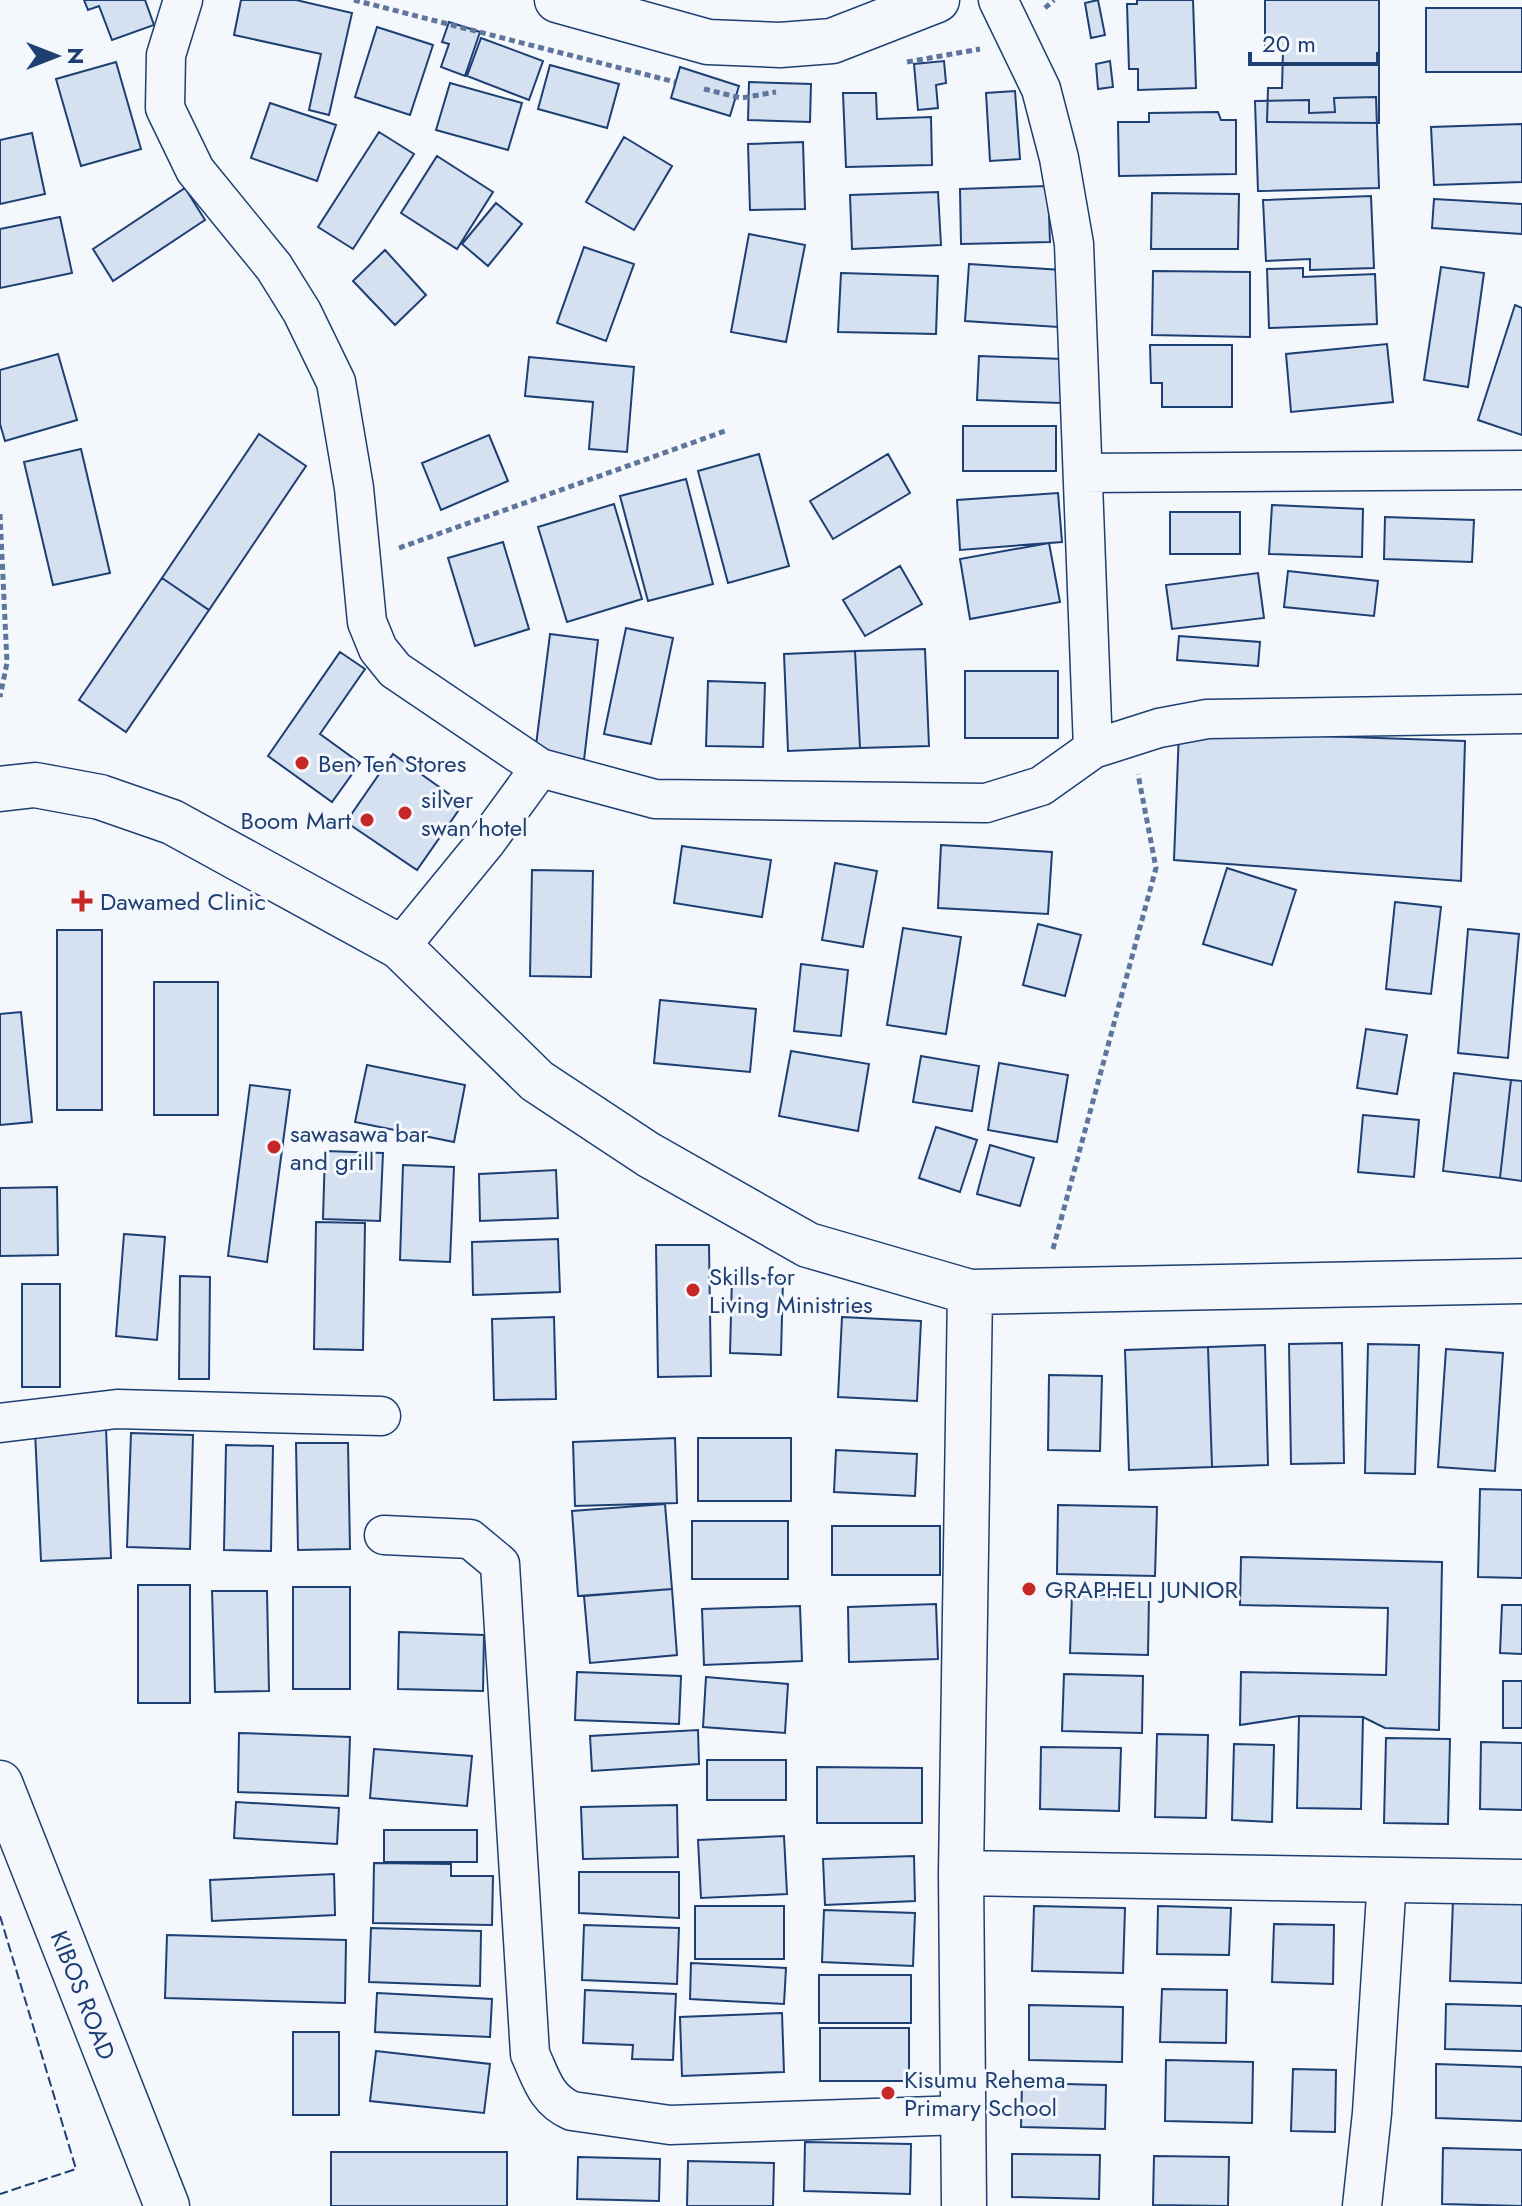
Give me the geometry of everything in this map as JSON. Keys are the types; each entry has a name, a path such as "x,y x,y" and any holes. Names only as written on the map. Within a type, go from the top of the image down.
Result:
{"street":[{"path":"183,0 166,55 165,108 195,170 281,278 302,312 336,382 354,488 367,622 378,649 395,670 540,768 655,799 986,803 1041,786 1093,749 1159,728 1207,719 1522,714"},
{"path":"557,0 708,42 780,45 832,41 937,0"},
{"path":"998,0 1041,89 1059,158 1074,244 1093,749"},
{"path":"1083,473 1522,470"},
{"path":"400,947 486,842 540,768"},
{"path":"0,789 35,785 100,797 172,822 400,947 537,1081 649,1155 808,1245 970,1292 1522,1281"},
{"path":"964,2206 961,1873 970,1292"},
{"path":"0,1423 117,1409 381,1416"},
{"path":"384,1535 470,1539 500,1564 530,2054 548,2094 559,2106 572,2111 670,2125 963,2115"},
{"name":"KIBOS ROAD","path":"0,1783 167,2206"},
{"path":"961,1873 1522,1882"},
{"path":"1362,2206 1372,2113 1387,1879"}],"path":[{"path":"362,561 725,431"},
{"path":"0,514 7,663 0,697"},
{"path":"1043,1291 1156,868 1137,770 1093,749"}],"building":[{"path":"84,0 145,0 154,25 112,40 99,6 88,10"},
{"path":"241,0 296,0 352,13 329,115 309,110 321,54 234,35"},
{"path":"1098,0 1105,35 1091,38 1085,3"},
{"path":"1137,0 1193,0 1196,88 1138,90 1138,69 1129,69 1127,4 1137,4"},
{"path":"1265,0 1379,0 1379,123 1267,122 1268,88 1282,88 1283,51 1265,51"},
{"path":"1426,8 1522,8 1522,72 1426,72"},
{"path":"449,22 480,32 465,76 441,67 449,44 442,42"},
{"path":"377,27 433,45 410,115 355,97"},
{"path":"481,38 543,61 529,100 467,76"},
{"path":"944,61 946,83 936,85 938,108 918,110 914,64"},
{"path":"1110,61 1113,87 1098,89 1096,64"},
{"path":"116,62 141,149 81,166 56,79"},
{"path":"550,65 619,84 607,128 538,109"},
{"path":"680,67 739,86 730,116 671,98"},
{"path":"749,82 811,84 810,122 748,120"},
{"path":"450,83 522,103 508,150 436,130"},
{"path":"1015,91 1020,159 990,161 986,93"},
{"path":"843,93 876,93 877,119 931,117 932,165 846,167"},
{"path":"1376,97 1379,188 1258,191 1255,101 1309,100 1309,113 1335,112 1334,98"},
{"path":"270,103 336,125 317,181 251,158"},
{"path":"1218,112 1221,120 1236,120 1236,174 1119,176 1118,122 1149,122 1149,113"},
{"path":"1522,124 1522,182 1434,185 1431,127"},
{"path":"379,132 414,154 353,249 318,227"},
{"path":"32,133 45,194 0,204 0,140"},
{"path":"624,137 672,166 634,230 586,202"},
{"path":"803,142 805,209 750,210 748,144"},
{"path":"437,156 493,192 457,249 401,213"},
{"path":"1048,186 1050,242 961,244 960,189"},
{"path":"185,188 205,220 113,281 93,249"},
{"path":"938,192 941,245 852,249 850,195"},
{"path":"1152,193 1239,194 1238,249 1151,249"},
{"path":"1371,196 1374,268 1310,270 1310,259 1266,261 1263,200"},
{"path":"1434,199 1522,204 1522,234 1432,228"},
{"path":"496,203 522,224 488,266 462,244"},
{"path":"60,217 72,273 0,288 0,229"},
{"path":"749,234 805,245 786,342 731,332"},
{"path":"584,247 634,264 606,341 557,323"},
{"path":"385,250 426,295 395,325 353,281"},
{"path":"969,264 1062,270 1058,327 965,321"},
{"path":"1441,267 1484,273 1468,387 1424,380"},
{"path":"1303,268 1303,277 1375,274 1377,324 1269,328 1267,269"},
{"path":"1153,271 1250,272 1250,337 1152,335"},
{"path":"841,273 938,276 936,334 838,332"},
{"path":"1515,305 1522,308 1522,435 1478,420"},
{"path":"1387,344 1393,402 1291,412 1286,354"},
{"path":"1150,345 1232,345 1232,407 1162,407 1162,383 1151,383"},
{"path":"58,354 77,420 5,441 0,424 0,370"},
{"path":"979,356 1063,359 1062,403 977,400"},
{"path":"529,357 634,367 627,452 589,449 593,402 525,396"},
{"path":"963,426 1056,426 1056,471 963,471"},
{"path":"259,434 306,466 209,610 162,578"},
{"path":"489,435 508,481 441,510 422,463"},
{"path":"81,449 110,573 53,585 24,462"},
{"path":"759,454 789,566 728,583 698,471"},
{"path":"888,454 910,493 833,539 810,501"},
{"path":"686,479 713,584 648,601 620,496"},
{"path":"1058,493 1062,542 960,550 957,500"},
{"path":"614,504 642,599 567,622 538,527"},
{"path":"1272,505 1363,509 1362,557 1269,554"},
{"path":"1170,512 1240,512 1240,554 1170,554"},
{"path":"1385,517 1474,520 1472,562 1384,559"},
{"path":"503,542 529,629 475,646 448,558"},
{"path":"1049,543 1060,602 970,619 960,559"},
{"path":"900,566 922,604 865,636 843,600"},
{"path":"1288,571 1378,581 1374,616 1284,607"},
{"path":"1258,573 1264,618 1172,629 1166,585"},
{"path":"162,578 209,610 126,732 79,700"},
{"path":"626,628 673,638 651,744 604,734"},
{"path":"550,634 598,640 584,760 535,753"},
{"path":"1179,636 1260,642 1258,666 1177,660"},
{"path":"925,649 929,746 860,748 855,651"},
{"path":"855,651 860,748 788,751 784,654"},
{"path":"340,652 365,669 320,734 360,763 332,802 268,756"},
{"path":"965,671 1058,671 1058,738 965,738"},
{"path":"708,681 765,683 763,747 706,746"},
{"path":"1179,731 1465,741 1461,881 1174,860"},
{"name":"silver swan hotel","path":"393,754 463,804 417,870 346,822"},
{"path":"941,845 1052,852 1048,914 938,908"},
{"path":"682,846 771,860 762,917 674,903"},
{"path":"835,863 877,871 863,947 822,940"},
{"path":"1227,868 1296,890 1272,965 1203,944"},
{"path":"532,870 593,871 591,977 530,976"},
{"path":"1395,902 1441,907 1431,994 1386,989"},
{"path":"1038,924 1081,935 1065,996 1023,985"},
{"path":"903,928 961,937 946,1034 887,1025"},
{"path":"1468,929 1519,934 1508,1058 1458,1053"},
{"path":"57,930 102,930 102,1110 57,1110"},
{"path":"801,964 848,970 841,1036 794,1031"},
{"path":"154,982 218,982 218,1115 154,1115"},
{"path":"660,1000 756,1009 750,1072 654,1063"},
{"path":"21,1012 32,1122 0,1125 0,1014"},
{"path":"1366,1029 1407,1035 1397,1094 1357,1088"},
{"path":"791,1051 869,1064 858,1131 779,1116"},
{"path":"921,1056 979,1066 972,1111 913,1102"},
{"path":"999,1063 1068,1075 1057,1142 988,1130"},
{"path":"367,1065 465,1085 454,1142 355,1122"},
{"path":"1454,1073 1511,1080 1500,1178 1443,1171"},
{"path":"1511,1080 1522,1081 1522,1181 1500,1178"},
{"path":"250,1085 290,1090 267,1262 228,1256"},
{"path":"1363,1115 1419,1120 1414,1177 1358,1172"},
{"path":"936,1127 977,1140 960,1192 919,1178"},
{"path":"990,1145 1034,1158 1020,1206 977,1194"},
{"path":"325,1151 383,1153 380,1221 323,1219"},
{"path":"403,1165 454,1167 450,1262 400,1260"},
{"path":"556,1170 558,1218 480,1221 479,1174"},
{"path":"57,1187 58,1255 0,1256 0,1188"},
{"path":"316,1222 365,1223 363,1350 314,1349"},
{"path":"124,1234 165,1237 157,1340 116,1336"},
{"path":"558,1239 560,1292 473,1295 472,1242"},
{"path":"656,1245 709,1245 711,1376 658,1377"},
{"path":"180,1276 210,1277 209,1379 179,1379"},
{"path":"732,1277 783,1279 781,1355 730,1353"},
{"path":"22,1284 60,1284 60,1387 22,1387"},
{"path":"554,1317 556,1399 494,1400 492,1319"},
{"path":"842,1317 921,1321 917,1401 838,1397"},
{"path":"1342,1343 1344,1463 1291,1464 1289,1344"},
{"path":"1368,1344 1419,1345 1415,1474 1365,1473"},
{"path":"1265,1345 1268,1465 1212,1467 1208,1347"},
{"path":"1208,1347 1212,1467 1129,1470 1125,1350"},
{"path":"1446,1349 1503,1353 1495,1471 1438,1467"},
{"path":"1049,1375 1102,1376 1100,1451 1048,1450"},
{"path":"106,1428 111,1558 41,1561 35,1431"},
{"path":"131,1433 193,1435 190,1549 127,1547"},
{"path":"675,1438 677,1503 575,1506 573,1442"},
{"path":"698,1438 791,1438 791,1501 698,1501"},
{"path":"296,1443 348,1443 350,1549 298,1550"},
{"path":"226,1445 273,1446 271,1551 224,1550"},
{"path":"836,1450 917,1454 915,1496 834,1492"},
{"path":"1480,1489 1522,1490 1522,1578 1478,1577"},
{"path":"665,1504 672,1589 578,1596 572,1511"},
{"path":"1058,1505 1157,1507 1155,1576 1057,1574"},
{"path":"692,1521 788,1521 788,1579 692,1579"},
{"path":"832,1526 940,1526 940,1575 832,1575"},
{"path":"1241,1557 1442,1562 1439,1730 1385,1728 1363,1717 1299,1716 1240,1725 1241,1672 1386,1675 1388,1608 1240,1605"},
{"path":"138,1585 190,1585 190,1703 138,1703"},
{"path":"293,1587 350,1587 350,1689 293,1689"},
{"path":"672,1589 677,1655 590,1663 584,1596"},
{"path":"212,1591 267,1591 269,1691 215,1692"},
{"path":"1072,1594 1149,1596 1148,1655 1070,1653"},
{"path":"936,1604 938,1659 849,1662 848,1607"},
{"path":"1502,1605 1522,1605 1522,1654 1500,1653"},
{"path":"800,1606 802,1661 704,1665 702,1609"},
{"path":"399,1632 484,1635 483,1691 398,1689"},
{"path":"577,1672 681,1676 679,1724 575,1720"},
{"path":"1064,1674 1143,1676 1142,1733 1062,1731"},
{"path":"706,1677 788,1684 785,1733 703,1727"},
{"path":"1503,1681 1522,1681 1522,1728 1503,1728"},
{"path":"1299,1716 1363,1717 1361,1809 1297,1808"},
{"path":"698,1730 699,1764 592,1771 590,1736"},
{"path":"239,1733 350,1737 348,1796 238,1792"},
{"path":"1157,1734 1208,1735 1206,1818 1155,1817"},
{"path":"1386,1738 1450,1739 1448,1824 1384,1823"},
{"path":"1481,1742 1522,1743 1522,1810 1480,1809"},
{"path":"1234,1744 1274,1745 1272,1822 1232,1820"},
{"path":"1041,1747 1121,1748 1119,1811 1040,1809"},
{"path":"374,1749 472,1756 467,1806 370,1798"},
{"path":"707,1760 786,1760 786,1800 707,1800"},
{"path":"817,1767 922,1768 922,1823 817,1823"},
{"path":"236,1802 339,1808 337,1844 234,1838"},
{"path":"677,1805 678,1857 583,1859 581,1807"},
{"path":"384,1830 477,1830 477,1862 384,1862"},
{"path":"784,1836 787,1894 701,1898 698,1840"},
{"path":"914,1856 915,1901 825,1905 823,1859"},
{"path":"374,1863 451,1864 451,1876 493,1876 492,1925 373,1923"},
{"path":"579,1872 679,1872 679,1918 579,1913"},
{"path":"334,1874 335,1915 212,1921 210,1880"},
{"path":"1453,1900 1522,1901 1522,1983 1450,1981"},
{"path":"695,1906 784,1906 784,1959 695,1959"},
{"path":"1034,1906 1125,1908 1123,1973 1032,1971"},
{"path":"1158,1906 1231,1908 1229,1955 1157,1954"},
{"path":"824,1910 915,1913 913,1966 822,1962"},
{"path":"1274,1924 1334,1925 1333,1984 1272,1982"},
{"path":"584,1925 679,1928 677,1984 582,1980"},
{"path":"371,1928 481,1931 480,1986 369,1982"},
{"path":"167,1935 346,1940 345,2003 165,1998"},
{"path":"691,1963 786,1968 784,2004 690,1999"},
{"path":"819,1975 911,1975 911,2023 819,2023"},
{"path":"1162,1989 1227,1990 1226,2043 1160,2042"},
{"path":"585,1990 676,1994 673,2060 632,2059 633,2045 583,2043"},
{"path":"377,1993 492,1999 490,2037 375,2032"},
{"path":"1446,2004 1522,2006 1522,2051 1445,2049"},
{"path":"1029,2005 1123,2007 1122,2062 1029,2060"},
{"path":"782,2013 784,2072 682,2076 680,2017"},
{"path":"820,2028 909,2028 909,2081 820,2081"},
{"path":"293,2032 339,2032 339,2115 293,2115"},
{"path":"376,2051 490,2064 484,2113 370,2101"},
{"path":"1166,2060 1253,2062 1252,2123 1165,2121"},
{"path":"1436,2064 1522,2067 1522,2121 1436,2118"},
{"path":"1293,2069 1336,2070 1335,2132 1291,2131"},
{"path":"1022,2083 1106,2085 1105,2129 1021,2127"},
{"path":"805,2142 911,2144 910,2194 804,2191"},
{"path":"1443,2148 1522,2150 1522,2206 1442,2204"},
{"path":"331,2152 507,2152 507,2206 331,2206"},
{"path":"1012,2154 1100,2155 1099,2199 1012,2197"},
{"path":"1154,2156 1229,2157 1228,2206 1153,2205"},
{"path":"578,2157 660,2159 659,2201 577,2199"},
{"path":"688,2161 774,2163 773,2206 687,2206"}],"fence":[{"path":"0,1916 76,2169 0,2194"}],"place":[{"name":"Ben Ten Stores","path":"302,763"},
{"name":"silver swan hotel","path":"405,813"},
{"name":"Boom Mart","path":"367,820"},
{"name":"Dawamed Clinic","path":"82,901"},
{"name":"sawasawa bar and grill","path":"274,1147"},
{"name":"Skills for Living Ministries","path":"693,1290"},
{"name":"GRAPHELI JUNIOR","path":"1029,1589"},
{"name":"Kisumu Rehema Primary School","path":"888,2093"}]}
